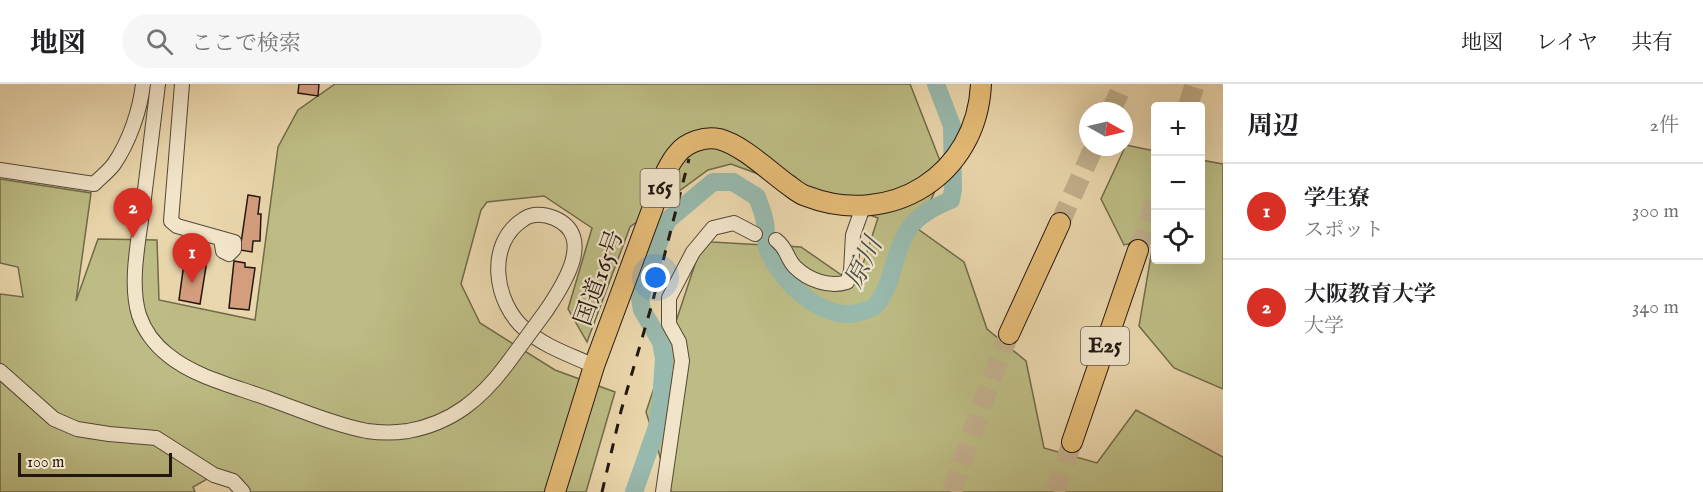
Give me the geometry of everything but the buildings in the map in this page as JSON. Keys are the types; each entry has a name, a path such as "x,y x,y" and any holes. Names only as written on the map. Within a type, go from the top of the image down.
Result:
{"highway":[{"name":"国道165号","path":"555,492 594,366 666,172 678,152 702,138 719,139 738,147 804,196 840,206 863,207 910,195 932,182 957,155 969,136 980,105 981,84"},
{"path":"1010,334 1059,224"},
{"name":"E25","path":"1072,442 1138,250"}],"street":[{"path":"0,170 94,184 113,165 128,139 143,84"},
{"path":"158,84 137,249 135,294 139,314 145,328 155,343 168,355 199,373 335,423 370,431 389,432 421,428 452,417 475,401 491,385 507,364 546,311 568,276 573,263 575,247 571,231 562,221 538,214 524,218 511,231 502,245 498,265 503,296 518,321 538,340 594,366"},
{"path":"182,84 171,221 177,226 221,239"},
{"path":"776,240 785,247 794,266 810,277 824,283 839,285 847,282 851,271 853,235 863,207"},
{"path":"663,492 682,361 679,342 669,324 669,298 693,252 713,228 734,223 755,234"},
{"path":"0,371 54,419 77,429 156,438 214,475 233,481 243,492"}],"shaded area":[{"path":"335,84 910,84 944,171 918,229 964,262 987,329 1026,361 1044,448 1097,463 1136,410 1223,457 1223,492 671,492 646,412 704,237 712,242 801,247 856,285 878,218 731,164 708,170 630,227 587,342 568,309 592,228 544,196 487,202 481,210 461,284 480,323 555,370 615,392 586,492 243,492 214,475 193,487 195,492 0,492 0,294 23,297 18,267 0,263 0,179 91,193 76,301 98,239 157,240 159,300 255,320 278,147 298,110"},
{"path":"1133,146 1151,150 1151,239 1124,245 1101,199 1121,156 1133,156"},
{"path":"1205,161 1223,164 1223,389 1174,368 1139,326 1151,256 1151,264 1205,264"}],"waterway":[{"name":"原川","path":"634,492 657,427 664,359 661,342 642,310 640,298 669,219 713,182 733,182 757,197 766,226 768,250 783,275 806,298 834,312 849,314 873,307 884,293 903,239 909,229 924,214 951,200 953,190 952,126 936,84"}],"tunnel":[{"path":"1115,102 1123,84"},
{"path":"1189,102 1195,84"},
{"path":"1060,223 1090,156"},
{"path":"1138,250 1152,210"},
{"path":"952,492 1009,334"},
{"path":"1055,492 1072,442"}],"railway":[{"path":"602,492 621,411 652,304 689,159"}],"place":[{"name":"大阪教育大学","path":"133,238"},
{"name":"学生寮","path":"192,283"}]}
